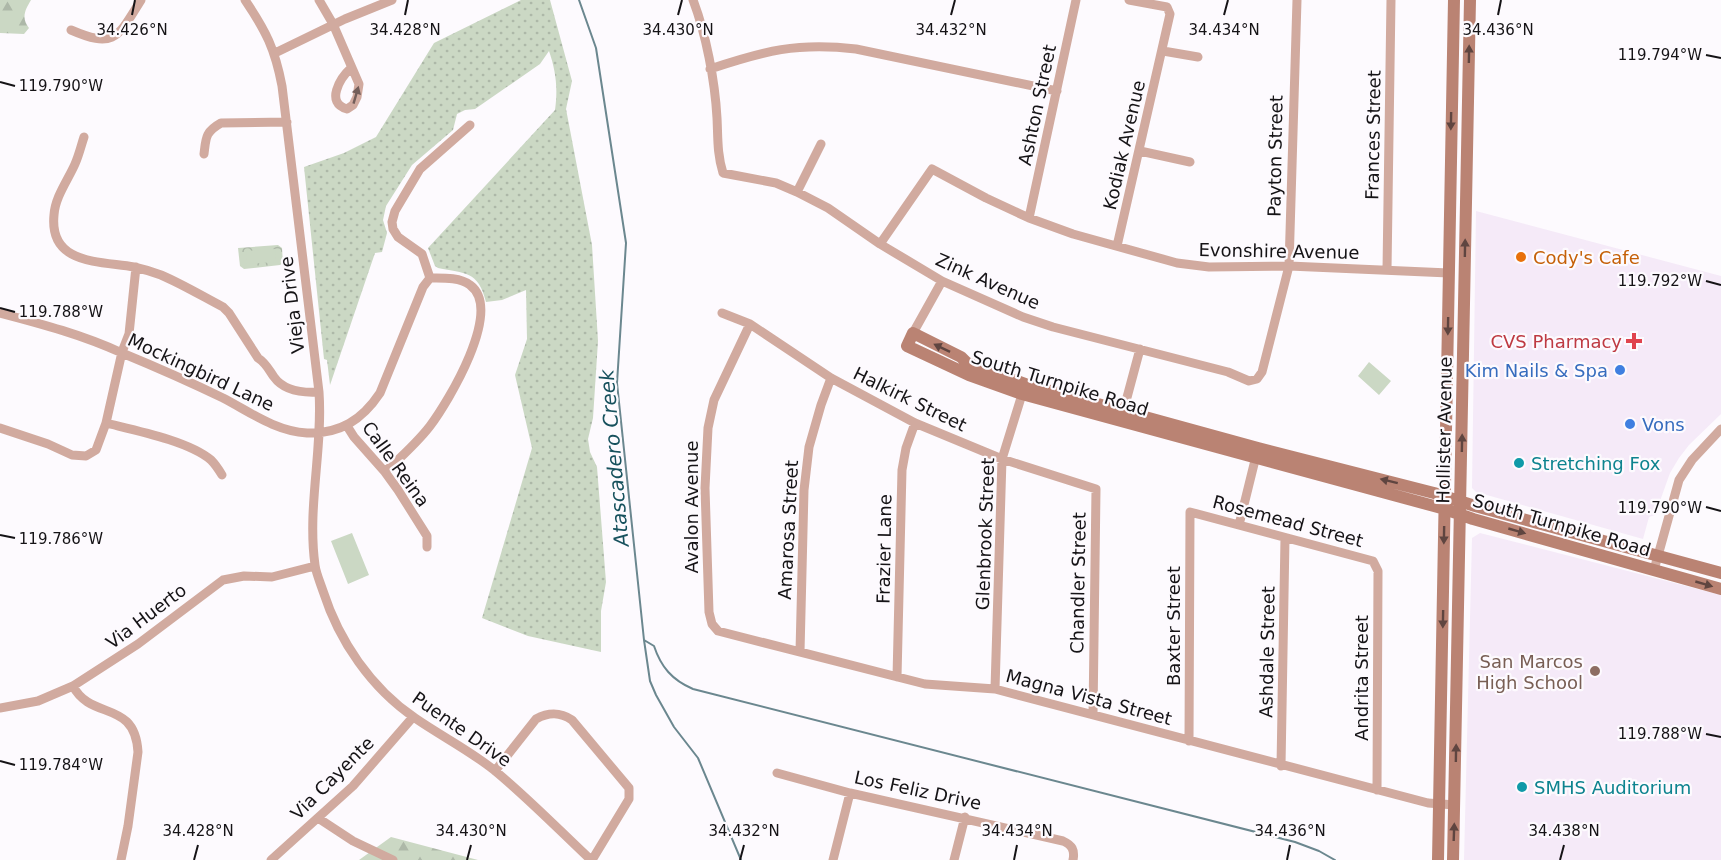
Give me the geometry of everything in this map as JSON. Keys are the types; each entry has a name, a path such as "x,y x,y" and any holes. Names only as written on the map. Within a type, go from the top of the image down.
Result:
{"main road":[{"name":"Hollister Avenue","path":"1438,860 1454,0"},
{"name":"Hollister Avenue","path":"1453,860 1470,0"},
{"name":"South Turnpike Road","path":"914,333 907,346 969,375 1445,503 1461,502 1721,573"},
{"name":"South Turnpike Road","path":"1445,503 1461,515 1721,589"}],"street":[{"path":"71,30 91,39 103,41 113,37 123,29 141,0"},
{"name":"Vieja Drive","path":"245,0 263,26 275,53 287,122 319,392 320,432 313,517 315,566 330,612"},
{"path":"319,0 333,24 349,58 351,68"},
{"path":"275,53 333,24 392,0"},
{"path":"693,0 702,25 710,69 759,53 786,48 807,45 835,46 1057,91"},
{"name":"Ashton Street","path":"1029,218 1076,0"},
{"path":"1129,0 1169,5"},
{"name":"Payton Street","path":"1257,379 1262,372 1289,266 1297,0"},
{"name":"Frances Street","path":"1387,270 1391,0"},
{"name":"Kodiak Avenue","path":"1117,246 1163,51 1169,22 1169,5"},
{"path":"1163,51 1198,57"},
{"name":"Zink Avenue","path":"710,69 717,117 717,145 723,173 776,183 797,192 828,208 880,244 942,281 1023,317 1053,327 1228,372 1249,381 1257,379"},
{"path":"204,154 207,135 211,128 220,123 287,122"},
{"path":"430,278 422,254 398,237 392,222 395,211 420,169 470,125"},
{"path":"84,137 76,163 54,212 53,226 62,248 73,256 87,261 136,267 162,275 223,307 258,358 264,362 280,384 296,390 319,392"},
{"path":"797,192 821,144"},
{"path":"1140,151 1190,162"},
{"name":"Evonshire Avenue","path":"880,244 931,165 986,198 1029,218 1073,234 1177,263 1209,267 1289,266 1449,273"},
{"path":"0,428 80,457 96,450 129,333 136,267"},
{"path":"347,426 372,405 380,393 411,313 423,287 430,278"},
{"path":"386,472 429,428 444,406 459,381 478,333 480,312 478,298 471,285 460,280 430,278"},
{"path":"914,333 942,281"},
{"name":"Mockingbird Lane","path":"0,313 62,330 122,352 224,399 267,423 288,430 320,432"},
{"name":"Halkirk Street","path":"722,313 750,324 831,378 915,423 1002,459 1096,489"},
{"name":"Avalon Avenue","path":"714,627 709,612 705,500 708,428 714,400 750,324"},
{"path":"1122,416 1140,349"},
{"name":"Amarosa Street","path":"800,652 809,447 831,378"},
{"name":"Glenbrook Street","path":"995,689 1002,459 1023,389"},
{"path":"105,423 147,433 178,444 211,460 222,475"},
{"name":"Frazier Lane","path":"897,677 902,470 906,448 915,423"},
{"name":"Calle Reina","path":"320,432 347,426 386,472 427,536 427,547"},
{"path":"1654,570 1679,480 1692,460 1721,429"},
{"path":"1239,525 1257,452"},
{"name":"Chandler Street","path":"1093,714 1096,489"},
{"name":"Rosemead Street","path":"1190,512 1372,561 1376,566"},
{"name":"Baxter Street","path":"1189,741 1190,512"},
{"name":"Ashdale Street","path":"1281,766 1285,538"},
{"name":"Via Huerto","path":"0,708 38,701 73,686 138,644 223,580 244,576 272,577 315,566"},
{"name":"Andrita Street","path":"1376,566 1378,571 1377,790"},
{"name":"Puente Drive","path":"330,612 347,645 367,674 385,693 413,717 472,753 495,771 591,860"},
{"name":"Magna Vista Street","path":"714,627 725,633 925,684 995,689 1281,766 1440,805 1455,805"},
{"path":"73,686 82,699 91,705 122,717 128,722 137,741 138,752 128,826 120,860"},
{"path":"495,771 536,718 544,714 555,713 572,720 630,792 629,799 591,860"},
{"name":"Via Cayente","path":"271,860 353,786 413,717"},
{"name":"Los Feliz Drive","path":"777,773 850,793 965,817 1063,841 1070,844 1073,855"},
{"path":"833,860 850,793"},
{"path":"954,860 965,817"},
{"path":"318,818 353,841 393,860"},
{"path":"1073,855 1082,845"}],"shaded area":[{"path":"1476,211 1721,276 1721,414 1679,458 1670,473 1655,515 1649,517 1643,539 1476,492 1472,488"},
{"name":"San Marcos High School","path":"1480,533 1721,595 1721,860 1464,860 1472,538"}],"green space":[{"path":"0,0 31,0 25,14 25,21 29,28 24,34 0,33"},
{"path":"521,0 550,0 572,81 566,109 592,245 598,341 593,418 588,439 590,452 597,467 606,582 601,611 601,652 528,636 482,618 532,448 515,375 527,339 526,290 502,300 486,302 479,284 474,279 463,273 435,266 428,248 555,110 556,80 549,51 540,64 475,109 457,114 453,130 412,165 386,206 383,220 387,233 382,252 375,253 330,385 327,360 324,359 304,167 344,153 376,137 434,43"},
{"path":"278,245 282,248 283,263 280,265 244,269 240,266 238,248"},
{"path":"275,249 276,262 247,264 246,251"},
{"path":"1369,362 1391,381 1379,395 1358,376"},
{"path":"352,533 369,575 348,584 331,541"},
{"path":"391,837 478,860 359,860"}],"waterway":[{"name":"Atascadero Creek","path":"579,0 596,48 626,243 617,383 650,681 674,727 698,758 741,860"},
{"path":"644,640 654,646 668,672 693,689 1295,842 1335,860"}],"place":[{"name":"Cody's Cafe","path":"1521,257"},
{"name":"CVS Pharmacy","path":"1634,341"},
{"name":"Kim Nails & Spa","path":"1620,370"},
{"name":"Vons","path":"1630,424"},
{"name":"Stretching Fox","path":"1519,463"},
{"name":"San Marcos High School","path":"1595,671"},
{"name":"SMHS Auditorium","path":"1522,787"}]}
